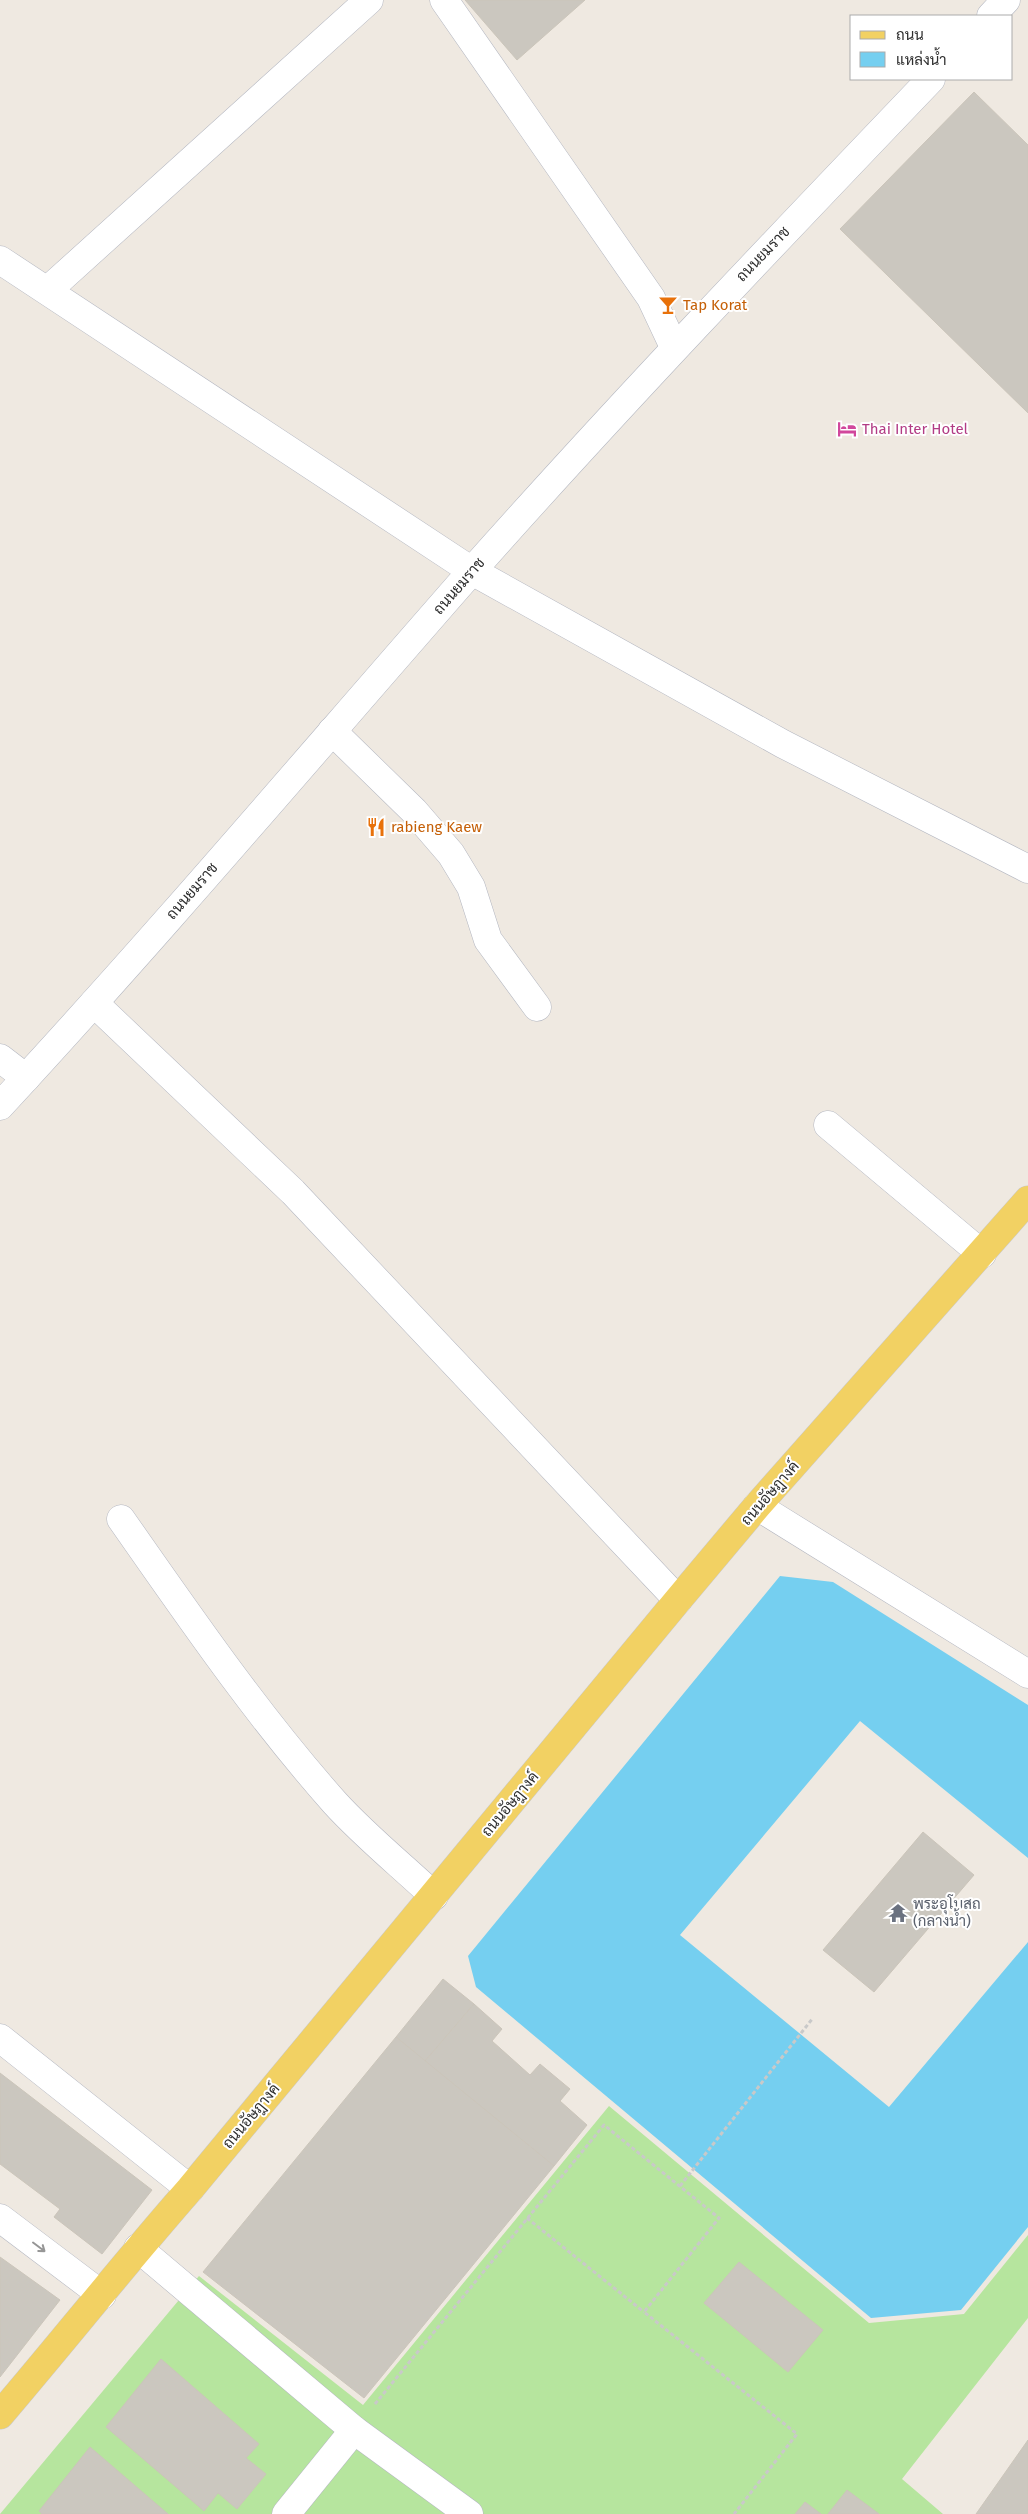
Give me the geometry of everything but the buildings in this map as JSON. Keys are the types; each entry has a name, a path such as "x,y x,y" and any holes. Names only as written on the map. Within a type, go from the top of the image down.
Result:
{"main road":[{"name":"ถนนอัษฎางค์","path":"0,2415 102,2295 138,2248 190,2190 678,1600 758,1506 1028,1200"}],"street":[{"path":"48,290 370,0"},
{"path":"444,0 651,298 674,347"},
{"path":"991,15 1006,0"},
{"name":"ถนนยมราช","path":"1,1102 26,1078 94,1002 472,571 674,347 930,80"},
{"path":"0,260 472,571 589,638 783,744 1028,869"},
{"path":"332,731 414,811 451,854 471,887 488,940 537,1007"},
{"path":"94,1002 293,1192 678,1600"},
{"path":"0,1058 26,1078"},
{"path":"828,1126 982,1254"},
{"path":"758,1506 1028,1674"},
{"path":"121,1519 216,1655 266,1721 336,1804 434,1896"},
{"path":"0,2038 190,2190"},
{"path":"0,2218 102,2295"},
{"path":"138,2248 354,2430 469,2514"},
{"path":"286,2514 354,2430"}],"path":[{"path":"680,2186 812,2018"},
{"path":"354,2430 604,2125 719,2218 644,2312"},
{"path":"527,2218 797,2434 734,2514"}],"green space":[{"path":"609,2106 869,2323 964,2314 1028,2235 1028,2318 902,2479 943,2514 0,2514 199,2276 363,2405"}],"water":[{"path":"780,1576 833,1582 1028,1705 1028,1858 860,1721 680,1935 889,2107 1028,1942 1028,2227 961,2310 871,2318 476,1987 468,1956"}],"place":[{"name":"Tap Korat","path":"668,305"},
{"name":"Thai Inter Hotel","path":"847,429"},
{"name":"rabieng Kaew","path":"376,827"},
{"name":"พระอุโบสถ (กลางน้ำ)","path":"898,1913"}]}
